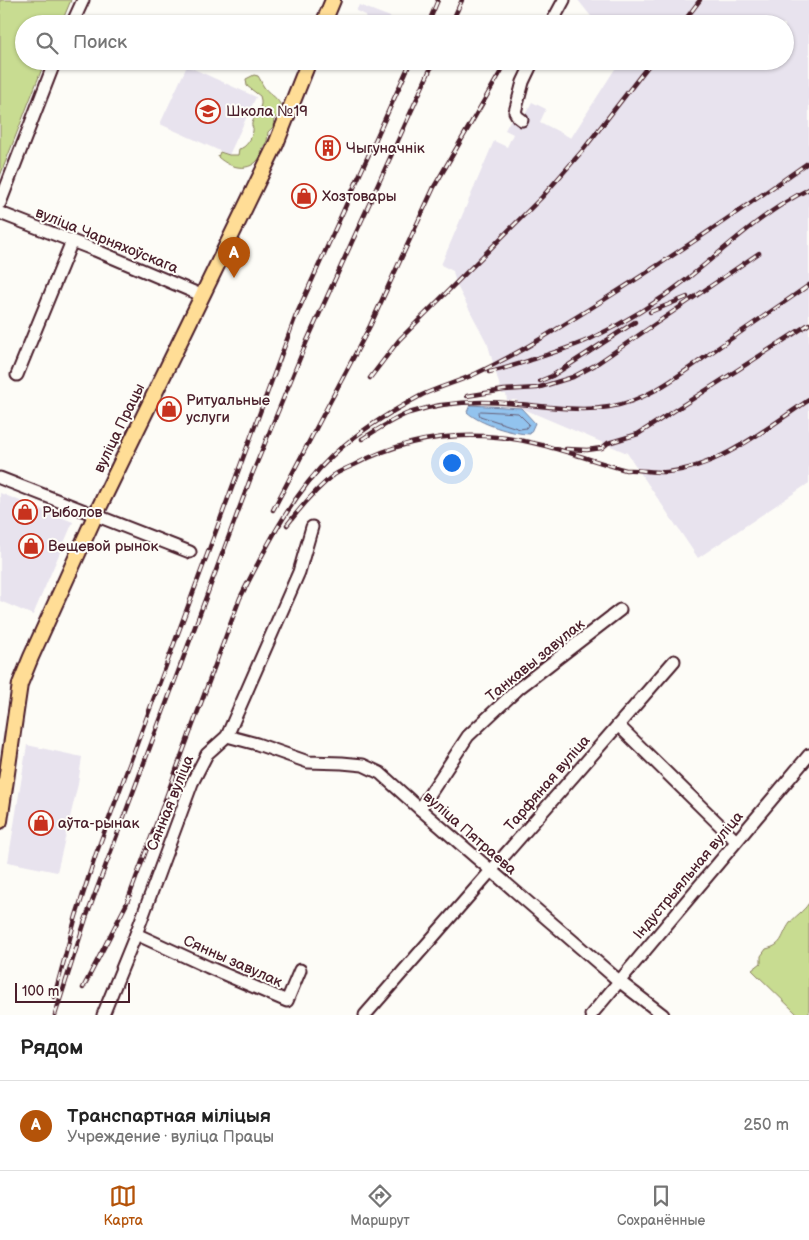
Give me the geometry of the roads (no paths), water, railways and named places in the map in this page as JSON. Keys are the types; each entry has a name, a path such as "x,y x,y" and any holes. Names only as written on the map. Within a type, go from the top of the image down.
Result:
{"main road":[{"path":"327,15 333,0"},
{"name":"вуліца Працы","path":"0,821 4,765 20,684 31,656 95,516 276,144 305,70"}],"street":[{"path":"76,15 83,0"},
{"path":"556,15 564,0"},
{"path":"0,203 52,70"},
{"path":"522,120 515,112 523,82 529,70"},
{"name":"вуліца Чарняхоўскага","path":"0,212 202,295"},
{"path":"17,375 72,241"},
{"path":"0,478 190,552"},
{"name":"Сянная вуліца","path":"103,1015 136,934 192,783 207,754 227,736 298,572 312,527"},
{"name":"Танкавы завулак","path":"420,809 468,736 520,688 620,610"},
{"name":"Тарфяная вуліца","path":"365,1015 674,662"},
{"path":"618,725 736,841"},
{"name":"вуліца Пятраева","path":"227,736 257,744 308,762 364,766 380,773 491,871 620,981 663,1015"},
{"name":"Індустрыяльная вуліца","path":"591,1015 809,755"},
{"name":"Сянны завулак","path":"136,934 287,1001 300,970"}],"water":[{"path":"470,405 521,408 535,423 530,434 506,430 488,424 467,412"}],"railway":[{"path":"432,15 438,0"},
{"path":"455,15 462,0"},
{"path":"689,15 700,0"},
{"path":"54,997 76,916 96,854 295,318 407,70"},
{"path":"55,1015 86,918 251,477 307,341 430,70"},
{"path":"273,510 370,326 434,187 502,70"},
{"path":"370,378 399,340 542,197 583,150 645,70"},
{"path":"83,988 126,905 240,598 280,523 304,487 318,471 352,439 387,415 422,395 469,377 525,348 669,258 809,162"},
{"path":"489,372 513,366 577,344 603,333 628,319 676,288 776,208 809,189"},
{"path":"467,396 504,390 537,388 573,377 595,365 759,253"},
{"path":"362,439 391,421 409,413 463,402 490,402 586,409 624,404 652,392 678,376 809,285"},
{"path":"650,312 687,297"},
{"path":"540,381 552,376 635,322"},
{"path":"566,449 587,450 602,448 608,443 638,434 809,324"},
{"path":"287,525 309,498 334,475 371,457 406,444 441,437 497,437 545,446 626,470 667,472 687,469 706,463 742,445 809,400"}],"place":[{"name":"Школа №19","path":"208,111"},
{"name":"Чыгуначнік","path":"328,148"},
{"name":"Хозтовары","path":"304,196"},
{"name":"Транспартная міліцыя","path":"234,278"},
{"name":"Ритуальные услуги","path":"169,409"},
{"name":"Рыболов","path":"25,512"},
{"name":"Вещевой рынок","path":"31,546"},
{"name":"аўта-рынак","path":"41,823"}]}
